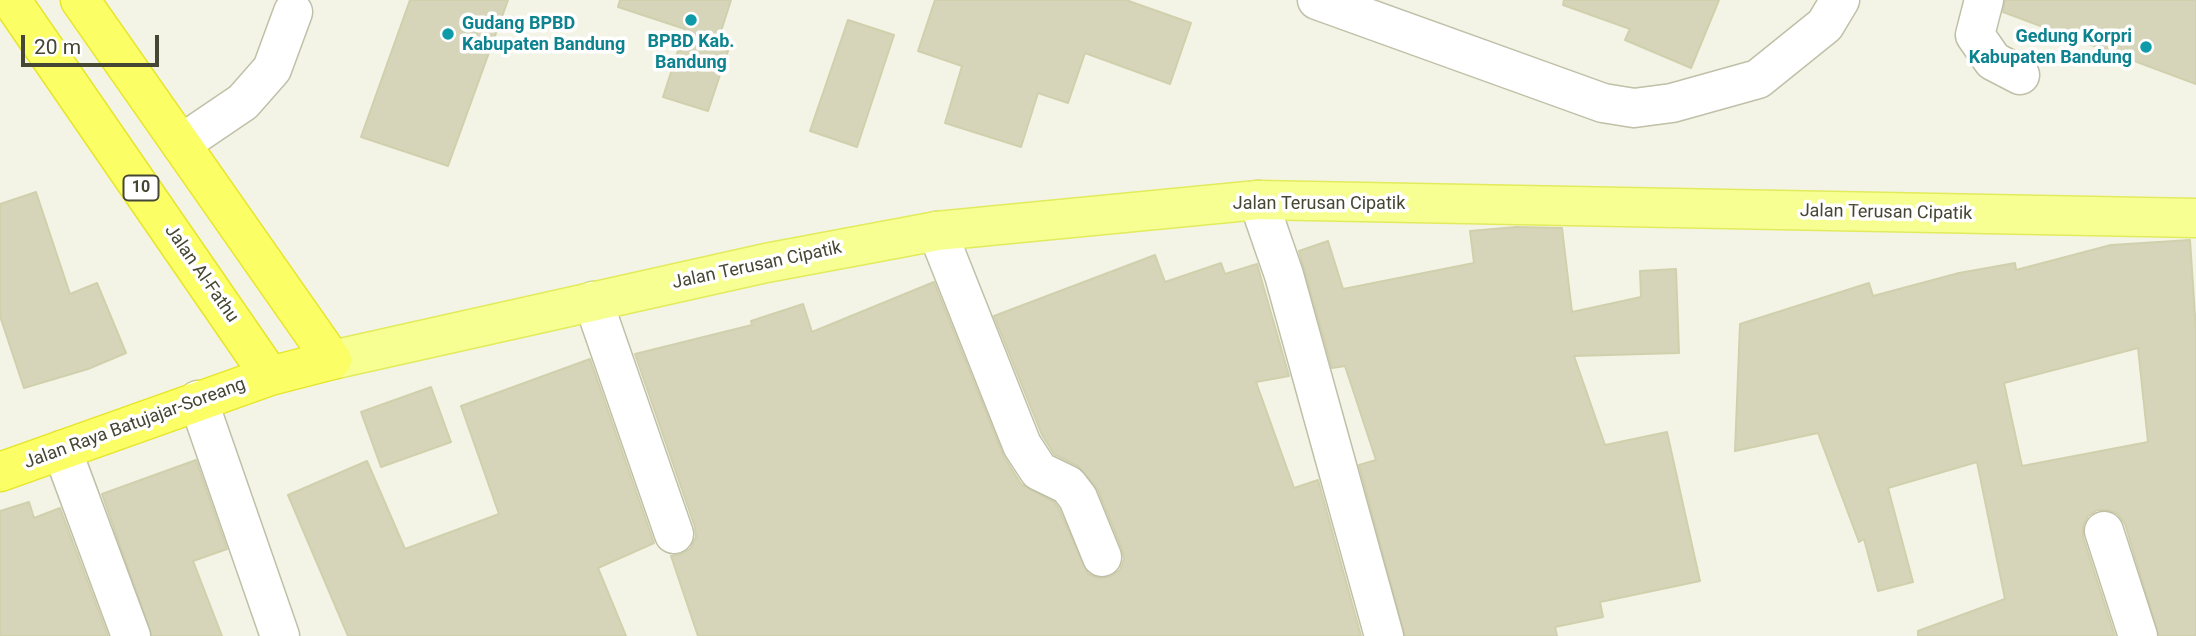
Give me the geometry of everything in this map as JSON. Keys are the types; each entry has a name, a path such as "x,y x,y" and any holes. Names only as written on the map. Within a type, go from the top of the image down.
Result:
{"highway":[{"name":"Jalan Al-Fathu","path":"11,0 270,376"},
{"path":"80,0 331,360"},
{"name":"Jalan Raya Batujajar-Soreang","path":"0,472 198,400 270,376 331,360"}],"main road":[{"name":"Jalan Terusan Cipatik","path":"331,360 766,262 937,231 1258,200 2196,218"}],"street":[{"path":"1317,0 1603,103 1634,108 1672,103 1758,79 1825,25 1840,0"},
{"path":"1984,0 1975,35 1993,61 2020,75"},
{"path":"181,144 243,102 272,69 293,12"},
{"path":"1258,200 1284,275 1384,636"},
{"path":"937,231 1022,445 1039,471 1068,485 1078,498 1102,558"},
{"path":"593,301 674,534"},
{"path":"198,400 280,636"},
{"path":"62,450 131,636"},
{"path":"2104,531 2138,636"}],"building":[{"path":"410,0 508,0 448,166 361,137"},
{"path":"620,0 731,0 716,47 728,51 708,111 663,97 685,29 618,7"},
{"path":"935,0 1126,0 1191,23 1170,84 1085,53 1068,103 1038,93 1021,147 945,123 962,66 918,51"},
{"path":"1564,0 1719,0 1691,68 1625,40 1630,29 1563,5"},
{"name":"Gedung Korpri Kabupaten Bandung","path":"2005,0 2196,0 2196,84 2003,12"},
{"path":"848,20 894,35 857,147 810,131"},
{"path":"36,192 70,294 97,283 126,353 88,369 24,388 0,316 0,204"},
{"path":"1516,227 1562,228 1572,312 1641,297 1640,271 1676,269 1679,353 1574,356 1605,445 1667,432 1700,581 1600,602 1603,617 1555,627 1557,636 1405,636 1359,465 1376,460 1345,366 1332,368 1299,251 1328,241 1343,289 1474,263 1470,231"},
{"path":"2190,240 2196,331 2196,636 2159,636 2125,524 2118,514 2097,510 2088,516 2083,526 2083,537 2115,636 1918,636 1918,631 2005,599 1977,462 1888,488 1913,582 1878,591 1864,539 1859,542 1818,433 1735,451 1740,324 1869,283 1873,296 1959,273 2015,263 2016,270 2111,245","holes":["2138,348 2148,442 2022,466 2004,383"]},
{"path":"1155,255 1165,282 1221,263 1225,274 1257,264 1289,376 1256,382 1294,488 1318,480 1361,636 698,636 671,556 682,554 691,548 696,537 695,527 635,354 752,325 751,321 803,304 812,332 934,282 1004,457 1021,484 1054,502 1088,574 1098,578 1110,577 1120,570 1124,559 1098,490 1078,466 1054,454 1042,435 994,316"},
{"path":"590,359 654,543 598,568 626,636 348,636 288,495 367,461 405,549 499,514 461,406"},
{"path":"431,387 451,442 381,467 361,412"},
{"path":"196,460 227,549 193,561 222,636 152,636 102,494"},
{"path":"29,502 34,518 60,508 108,636 0,636 0,511"}],"place":[{"name":"BPBD Kab. Bandung","path":"691,20"},
{"name":"Gudang BPBD Kabupaten Bandung","path":"448,34"},
{"name":"Gedung Korpri Kabupaten Bandung","path":"2146,47"}]}
